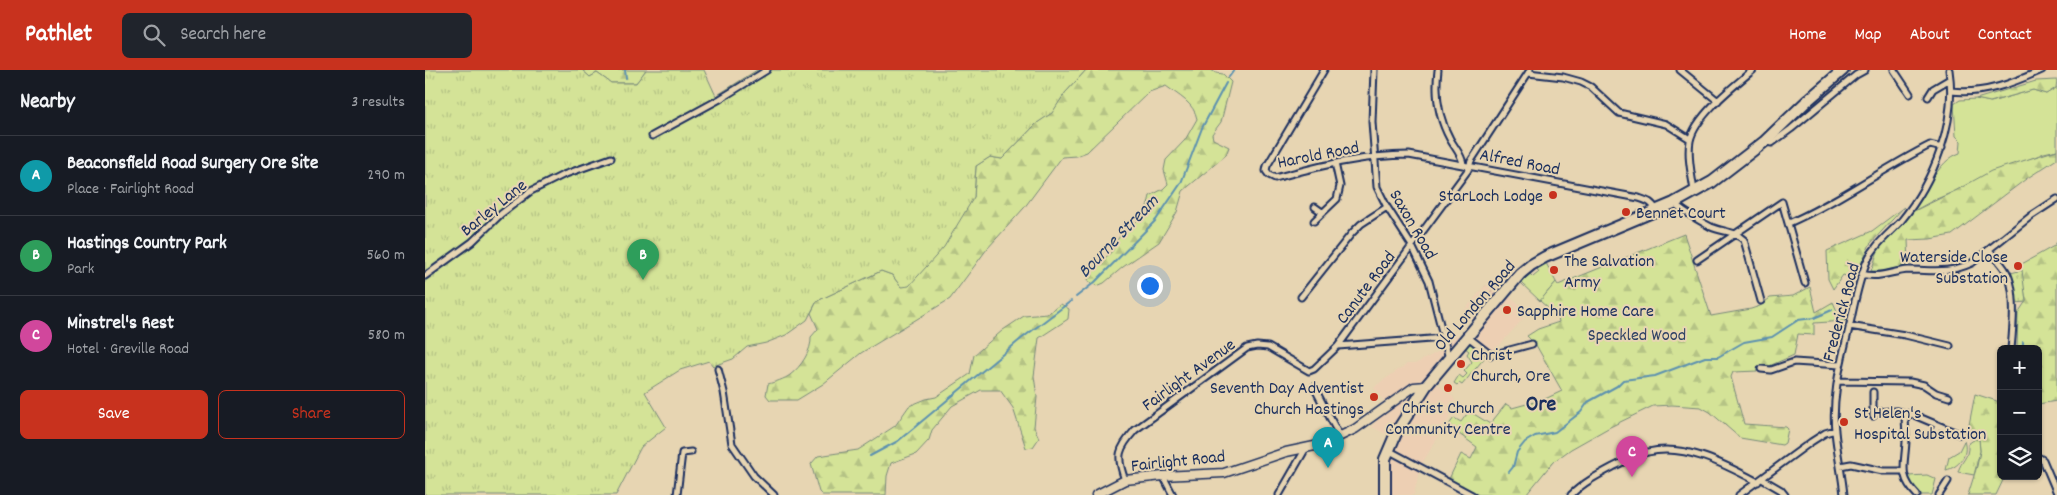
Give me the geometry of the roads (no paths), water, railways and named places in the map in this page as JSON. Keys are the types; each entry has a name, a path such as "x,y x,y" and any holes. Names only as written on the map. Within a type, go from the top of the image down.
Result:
{"highway":[{"name":"Old London Road","path":"1385,495 1385,465 1388,450 1397,431 1426,386 1531,265 1545,257 1674,203 1713,182 1764,142 1843,70"}],"street":[{"path":"653,136 720,99 767,70"},
{"name":"Harold Road","path":"1324,70 1266,171 1275,178 1335,163 1374,157"},
{"name":"Saxon Road","path":"1374,70 1374,157 1377,187 1387,208 1413,246 1429,281 1449,360"},
{"path":"1438,70 1437,96 1442,119 1451,140 1461,156 1463,164"},
{"path":"1680,70 1718,100"},
{"path":"1695,193 1690,139 1698,125 1718,100 1753,70"},
{"name":"Old London Road","path":"1764,142 1772,142 1779,138 1865,70"},
{"path":"1894,70 1910,94"},
{"name":"Frederick Road","path":"1843,495 1835,430 1838,380 1856,291 1876,245 1901,220 1937,163 1942,148 1951,91 1949,70"},
{"path":"1951,91 1979,92 2021,79 2042,70"},
{"path":"1529,72 1563,77 1581,82 1591,87 1619,113 1666,124 1690,139"},
{"name":"Canute Road","path":"1309,371 1314,369 1338,346 1469,170 1470,165 1529,72"},
{"path":"1928,97 1933,89 1950,79"},
{"path":"1789,223 1832,202 1876,174 1930,145 1942,148"},
{"name":"Alfred Road","path":"1374,157 1409,155 1470,165 1639,198 1649,201 1656,210"},
{"name":"Barley Lane","path":"425,276 472,242 501,214 531,192 563,174 611,158"},
{"path":"1314,221 1337,199 1340,186 1335,163"},
{"path":"1862,274 1877,277 1909,270 1949,271 1972,263 2031,216 2057,199"},
{"path":"1697,260 1782,202 1805,283"},
{"path":"1674,203 1683,211 1711,226 1725,232 1737,233 1744,240 1761,301"},
{"path":"1315,207 1322,212"},
{"path":"1301,297 1352,233 1361,224 1387,208"},
{"path":"1989,250 2006,271 2009,278 2013,314 2011,345"},
{"path":"1849,326 1905,335 1951,346"},
{"path":"1468,337 1491,355 1532,344"},
{"path":"1338,346 1444,338"},
{"name":"Fairlight Avenue","path":"1125,480 1119,460 1120,451 1123,443 1135,430 1247,348 1257,346 1268,347 1309,371"},
{"path":"1761,368 1771,370 1794,362 1840,365"},
{"path":"718,369 724,392 731,444 754,476 774,495"},
{"path":"1838,380 1910,382 1924,385 1936,393 1949,397"},
{"name":"Fairlight Road","path":"1096,495 1125,480 1224,473 1286,452 1341,437 1389,406 1410,389 1419,385 1426,386"},
{"path":"1314,387 1341,437"},
{"path":"1873,392 1873,414 1905,413 1959,434"},
{"path":"1905,413 1906,442 1903,471 1906,483 1917,495"},
{"path":"1935,433 1938,425"},
{"path":"1739,495 1811,442 1825,433 1835,430"},
{"path":"1279,495 1306,448"},
{"path":"1388,450 1472,495"},
{"path":"1571,495 1585,483 1617,465 1646,452 1660,450 1681,451 1699,457 1781,490 1785,495"},
{"path":"674,451 682,453 691,452"},
{"path":"677,495 682,453"},
{"path":"2042,459 2057,493"},
{"path":"1840,466 1851,464 1883,471 1903,471"},
{"path":"1163,476 1173,495"},
{"path":"1939,495 1948,481"}],"waterway":[{"path":"625,70 626,78"},
{"name":"Bourne Stream","path":"1229,77 1234,70"},
{"name":"Bourne Stream","path":"1076,297 1095,282 1156,220 1181,183 1202,128 1226,83"},
{"name":"Bourne Stream","path":"870,456 898,441 1021,339 1071,301"},
{"path":"1509,472 1513,467 1517,452 1525,442 1535,436 1555,432 1581,412 1588,402 1617,386 1623,380 1655,376 1705,357 1718,357 1744,342 1772,337 1798,320 1814,318 1832,310"}],"place":[{"name":"StarLoch Lodge","path":"1553,195"},
{"name":"Bennet Court","path":"1626,212"},
{"name":"Waterside Close Substation","path":"2018,266"},
{"name":"The Salvation Army","path":"1554,270"},
{"name":"Hastings Country Park","path":"643,280"},
{"name":"Sapphire Home Care","path":"1507,310"},
{"name":"Christ Church, Ore","path":"1461,364"},
{"name":"Christ Church Community Centre","path":"1448,388"},
{"name":"Seventh Day Adventist Church Hastings","path":"1374,397"},
{"name":"St Helen's Hospital Substation","path":"1844,422"},
{"name":"Beaconsfield Road Surgery Ore Site","path":"1328,468"},
{"name":"Minstrel's Rest","path":"1632,477"}],"district":[{"name":"Ore","path":"1541,402"}],"park label":[{"name":"Speckled Wood","path":"1637,334"}]}
